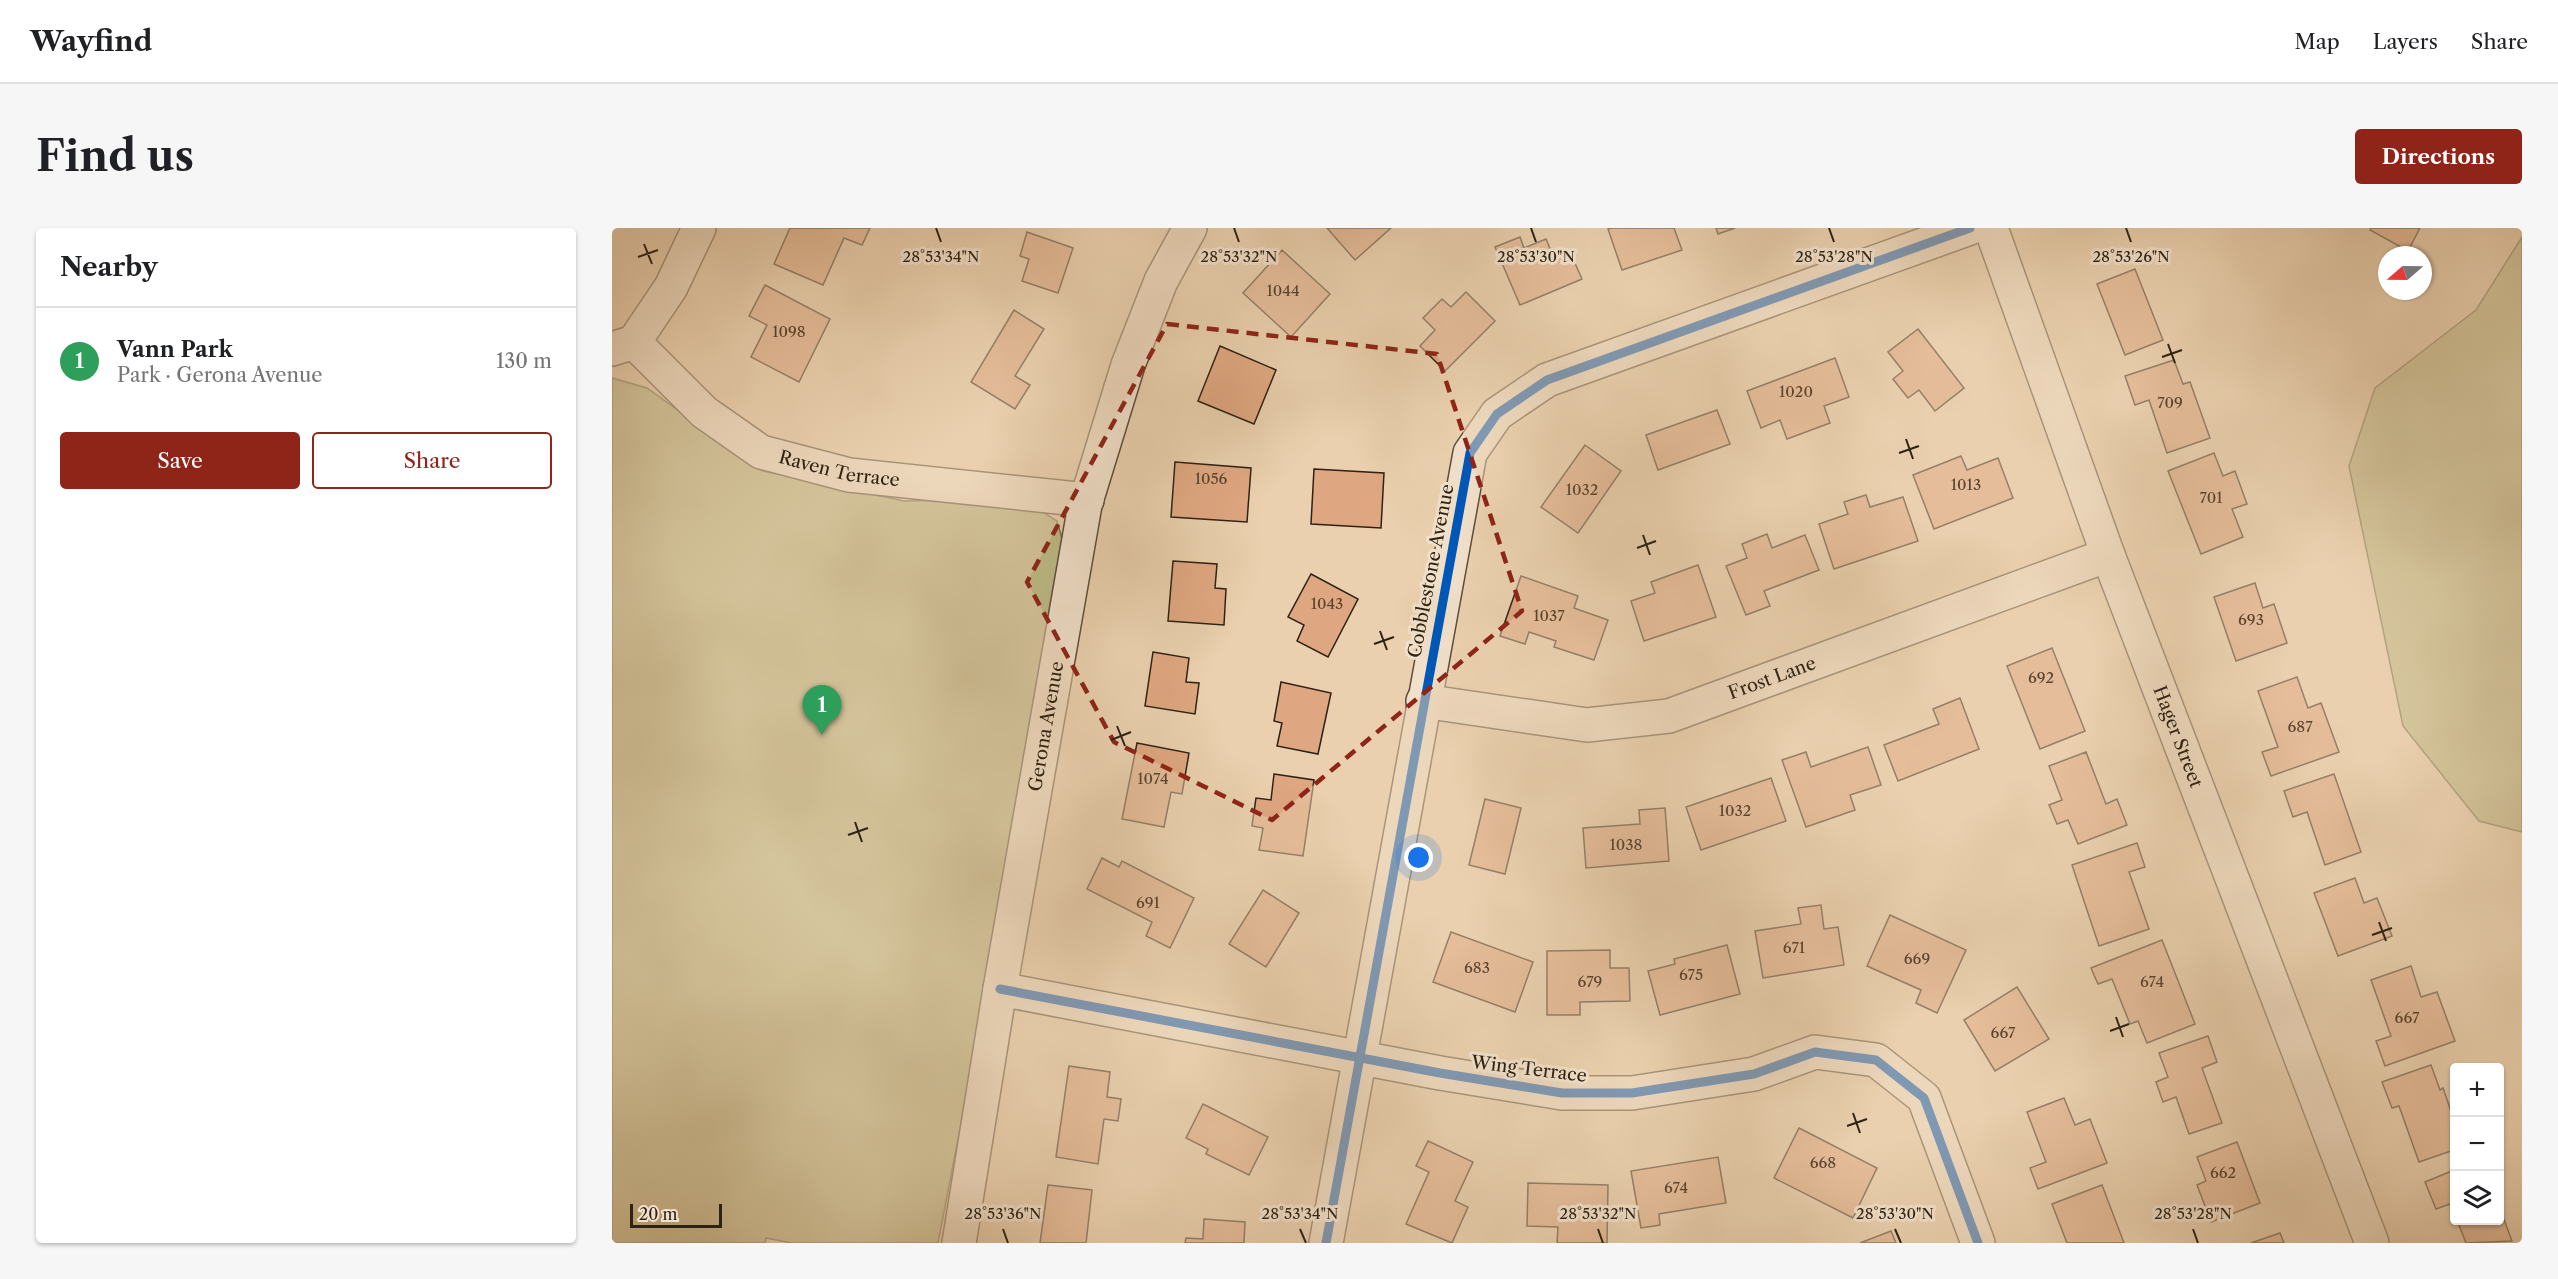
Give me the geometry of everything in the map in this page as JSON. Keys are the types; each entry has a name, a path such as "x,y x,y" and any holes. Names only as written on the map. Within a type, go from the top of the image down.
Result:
{"street":[{"path":"623,345 671,287 699,228"},
{"name":"Gerona Avenue","path":"959,1243 1000,989 1087,500 1128,365 1161,281 1190,228"},
{"name":"Cobblestone Avenue","path":"1326,1243 1470,453 1497,414 1547,380 1970,228"},
{"name":"Hager Street","path":"1991,228 2108,555 2372,1243"},
{"name":"Raven Terrace","path":"623,345 704,412 761,452 849,475 1087,500"},
{"name":"Frost Lane","path":"1423,701 1587,725 1669,716 2108,555"},
{"name":"Wing Terrace","path":"1000,989 1562,1093 1632,1093 1754,1074 1815,1052 1876,1060 1924,1098 1978,1243"}],"highlighted area":[{"path":"1167,324 1437,354 1522,611 1272,820 1114,742 1027,582"}],"shaded area":[{"path":"2522,237 2522,832 2479,821 2403,726 2349,466 2375,388 2476,310"},
{"path":"612,378 647,388 763,471 904,501 1022,499 1057,521 1063,542 1005,895 938,1243 792,1243 766,1238 765,1243 612,1243"}],"building":[{"path":"790,228 870,228 862,245 844,238 823,285 774,264"},
{"path":"1327,228 1391,228 1355,260"},
{"path":"1674,228 1682,250 1622,270 1608,229"},
{"path":"1716,228 1735,228 1718,234"},
{"path":"2371,228 2420,228 2411,246 2399,246 2370,230"},
{"path":"1027,232 1073,248 1058,293 1022,281 1029,259 1020,256"},
{"path":"1520,237 1524,248 1546,239 1554,258 1570,252 1582,279 1520,305 1495,247"},
{"path":"1282,250 1330,294 1291,337 1243,293"},
{"path":"2135,269 2163,340 2125,355 2097,284"},
{"path":"765,285 830,319 799,382 751,357 767,325 749,316"},
{"path":"1466,292 1495,321 1445,371 1420,346 1435,330 1423,318 1442,299 1451,307"},
{"path":"1014,310 1044,329 1015,376 1030,385 1015,409 971,382"},
{"path":"1918,329 1964,388 1935,411 1919,390 1908,398 1893,379 1903,371 1888,352"},
{"path":"1220,346 1276,370 1254,424 1198,401"},
{"path":"1835,358 1849,397 1824,406 1830,423 1787,439 1780,420 1761,428 1747,391"},
{"path":"2174,360 2183,384 2190,382 2210,438 2167,453 2149,400 2135,405 2125,376"},
{"path":"1717,410 1730,444 1658,470 1646,435"},
{"path":"1585,445 1621,471 1578,533 1541,507"},
{"path":"2214,453 2223,476 2235,471 2247,504 2232,509 2243,537 2201,554 2168,471"},
{"path":"1961,456 1967,470 1998,458 2013,498 1934,529 1913,475"},
{"path":"1175,462 1251,468 1247,522 1171,517"},
{"path":"1314,469 1384,473 1381,528 1311,524"},
{"path":"1866,495 1870,507 1903,497 1918,541 1834,569 1819,524 1848,514 1844,502"},
{"path":"1767,534 1772,548 1805,535 1819,570 1764,591 1770,606 1746,615 1726,566 1747,558 1742,544"},
{"path":"1173,561 1217,564 1215,588 1226,589 1224,625 1168,621"},
{"path":"1698,565 1716,617 1644,641 1631,601 1655,593 1651,582"},
{"path":"1311,574 1358,599 1328,657 1297,641 1304,625 1288,617"},
{"path":"1521,576 1578,596 1574,608 1608,620 1594,660 1554,647 1556,641 1529,632 1525,644 1500,636"},
{"path":"2255,583 2263,608 2274,604 2287,643 2236,661 2214,597"},
{"path":"2052,648 2085,731 2040,749 2007,666"},
{"path":"1153,652 1189,658 1186,682 1199,683 1195,714 1145,706"},
{"path":"2297,677 2308,708 2321,703 2339,752 2271,776 2262,752 2278,747 2258,691"},
{"path":"1281,682 1331,693 1318,754 1277,746 1282,723 1274,721"},
{"path":"1960,698 1979,749 1898,781 1884,745 1939,724 1933,709"},
{"path":"1137,743 1189,753 1182,794 1171,792 1164,827 1122,819"},
{"path":"1868,747 1881,785 1850,795 1855,810 1806,827 1782,760 1806,752 1811,767"},
{"path":"2086,752 2106,804 2117,799 2127,825 2078,844 2068,820 2057,824 2049,805 2062,800 2049,766"},
{"path":"1274,774 1314,780 1303,856 1259,850 1263,828 1252,826 1256,798 1271,800"},
{"path":"2334,774 2361,852 2325,865 2307,812 2293,817 2284,791"},
{"path":"1771,778 1786,821 1701,850 1686,807"},
{"path":"1485,799 1521,808 1505,874 1469,865"},
{"path":"1665,808 1669,861 1586,868 1583,828 1640,824 1639,810"},
{"path":"2137,843 2145,867 2129,872 2149,929 2099,946 2072,865"},
{"path":"1102,858 1119,867 1122,861 1194,898 1170,948 1146,936 1152,922 1087,889"},
{"path":"2355,878 2364,903 2377,898 2392,936 2338,956 2314,893"},
{"path":"1263,890 1299,913 1266,967 1229,944"},
{"path":"1821,905 1824,929 1838,927 1844,965 1763,978 1755,931 1801,924 1798,908"},
{"path":"1890,915 1966,950 1937,1013 1916,1003 1921,990 1867,966"},
{"path":"1451,932 1533,962 1515,1012 1433,982"},
{"path":"2162,940 2195,1024 2147,1043 2138,1021 2130,1024 2112,979 2098,984 2091,968"},
{"path":"1727,945 1740,994 1660,1015 1648,971 1675,964 1674,959"},
{"path":"1610,950 1610,968 1629,968 1630,1001 1580,1002 1580,1015 1547,1015 1547,951"},
{"path":"2411,966 2421,997 2437,992 2455,1041 2385,1066 2376,1041 2391,1036 2371,980"},
{"path":"2017,987 2049,1039 1995,1071 1964,1020"},
{"path":"2208,1036 2217,1062 2202,1068 2222,1123 2189,1134 2176,1097 2163,1102 2156,1082 2168,1077 2159,1053"},
{"path":"2431,1065 2450,1108 2450,1151 2419,1162 2399,1106 2392,1108 2382,1082"},
{"path":"1069,1066 1110,1072 1107,1097 1121,1099 1118,1121 1104,1119 1098,1164 1056,1157"},
{"path":"2064,1098 2075,1125 2090,1119 2107,1163 2038,1189 2030,1168 2046,1162 2027,1112"},
{"path":"1203,1104 1268,1137 1249,1175 1206,1154 1208,1149 1186,1138"},
{"path":"1799,1128 1877,1168 1853,1218 1774,1178"},
{"path":"1428,1141 1473,1162 1455,1201 1468,1207 1452,1243 1406,1224 1429,1172 1416,1166"},
{"path":"2237,1142 2260,1203 2211,1222 2197,1185 2206,1181 2197,1157"},
{"path":"1718,1157 1726,1203 1659,1214 1660,1225 1641,1228 1631,1171"},
{"path":"2450,1172 2450,1204 2436,1209 2425,1182"},
{"path":"1528,1183 1608,1185 1607,1243 1557,1243 1558,1227 1527,1226"},
{"path":"1048,1185 1092,1190 1086,1243 1040,1243"},
{"path":"2102,1185 2124,1243 2067,1243 2052,1204"},
{"path":"1204,1219 1245,1222 1244,1243 1185,1243 1186,1238 1203,1239"},
{"path":"2504,1220 2512,1241 2466,1243 2459,1225 2504,1225"},
{"path":"1891,1231 1896,1243 1860,1243"},
{"path":"2280,1233 2284,1243 2251,1243"}],"cycle path":[{"path":"1326,1243 1470,453 1497,414 1547,380 1970,228"},
{"path":"1000,989 1440,1073 1562,1093 1632,1093 1754,1074 1815,1052 1876,1060 1924,1098 1978,1243"}],"place":[{"name":"Vann Park","path":"822,735"}]}
